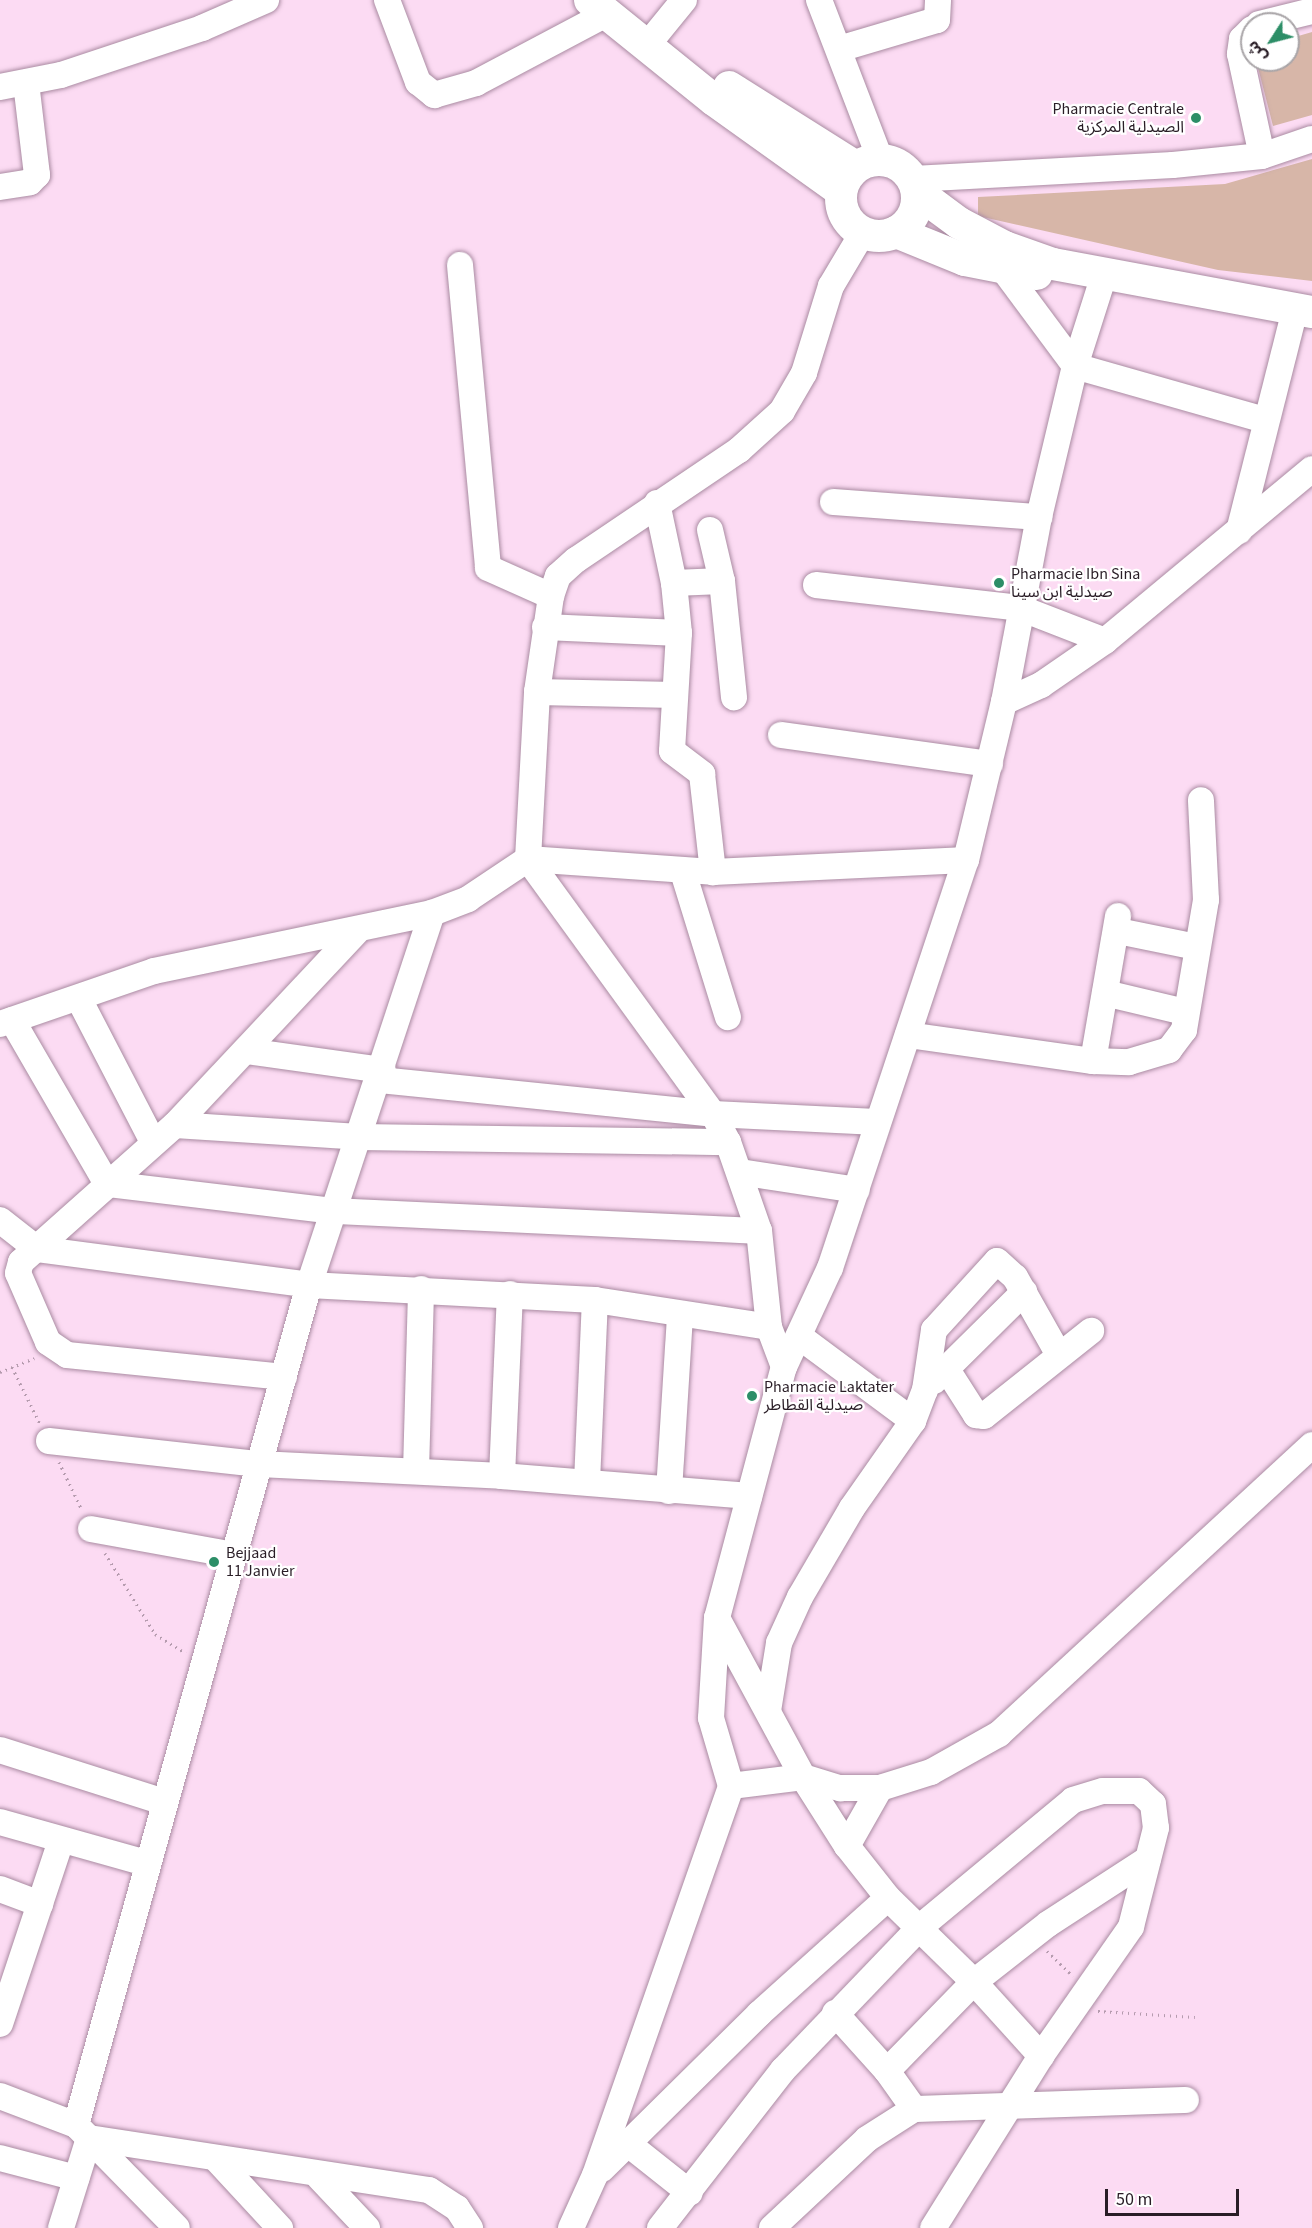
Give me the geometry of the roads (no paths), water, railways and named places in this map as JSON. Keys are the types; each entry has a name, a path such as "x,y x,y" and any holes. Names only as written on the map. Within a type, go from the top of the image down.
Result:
{"main road":[{"path":"599,6 653,38 859,172"},
{"path":"599,6 714,100 859,172 899,165 915,186 958,223 1005,247 1104,275 1304,311"},
{"path":"859,172 842,207 849,222 863,232 879,236 896,232 909,222 915,186"},
{"path":"896,232 1003,269 1104,275"}],"street":[{"path":"387,0 418,82 434,95 476,83 599,6"},
{"path":"653,38 684,0"},
{"path":"819,0 839,49 859,172"},
{"path":"839,49 937,20 938,0"},
{"path":"0,87 26,83 202,28 256,2"},
{"path":"1244,72 1262,156"},
{"path":"0,187 30,182 37,175 26,83"},
{"path":"915,186 1262,156 1312,139"},
{"path":"784,1367 769,1327 759,1231 728,1142 713,1114 528,859 537,692 550,596 558,576 576,560 657,503 739,450 792,400 824,303 863,232"},
{"path":"460,264 488,568 550,596"},
{"path":"1003,269 1075,366 1264,420"},
{"path":"571,2228 595,2175 731,1786 711,1718 717,1618 784,1367 801,1337 857,1190 966,860 1004,702 1039,517 1075,366 1104,275"},
{"path":"1239,531 1264,420 1304,311"},
{"path":"1004,702 1041,685 1105,641 1312,469"},
{"path":"833,502 1039,517"},
{"path":"657,503 674,583 679,633 672,754 702,774 713,872"},
{"path":"710,530 722,581 734,697"},
{"path":"674,583 722,581"},
{"path":"816,585 1020,608 1105,641"},
{"path":"545,627 679,633"},
{"path":"537,692 675,695"},
{"path":"781,735 990,764"},
{"path":"908,1035 1093,1061 1129,1062 1169,1050 1184,1030 1185,1012 1206,900 1201,800"},
{"path":"106,1184 6,1022 79,999 154,971 356,932 432,913 468,899 528,859 683,872 966,860"},
{"path":"683,872 728,1017"},
{"path":"62,2227 76,2178 82,2131 146,1863 309,1285 381,1075 432,913"},
{"path":"1093,1061 1118,923 1196,947"},
{"path":"284,1377 67,1355 56,1350 20,1281 21,1262 153,1142 175,1125 356,932"},
{"path":"1105,993 1185,1012"},
{"path":"79,999 153,1142"},
{"path":"246,1051 381,1075 713,1114 878,1122"},
{"path":"175,1125 359,1137 728,1142"},
{"path":"740,1172 857,1190"},
{"path":"106,1184 334,1210 759,1231"},
{"path":"0,1220 37,1249 309,1285 421,1289 595,1300 769,1327"},
{"path":"768,1711 779,1643 800,1597 852,1508 913,1421 925,1390 934,1329 992,1265 1002,1261 1024,1292 1059,1355"},
{"path":"416,1471 421,1289"},
{"path":"925,1390 1024,1292"},
{"path":"502,1476 510,1294"},
{"path":"587,1482 595,1300"},
{"path":"669,1491 680,1314"},
{"path":"946,1368 980,1417 1091,1331"},
{"path":"801,1337 913,1421"},
{"path":"49,1441 259,1464 502,1476 749,1496"},
{"path":"731,1786 803,1777 840,1788 880,1788 931,1772 999,1734 1312,1445"},
{"path":"91,1529 234,1555"},
{"path":"717,1618 803,1777 847,1846 888,1898 974,1982 1041,2056"},
{"path":"0,1750 164,1802"},
{"path":"847,1846 880,1788"},
{"path":"660,2228 690,2193 744,2116 835,2013 919,1928 1073,1800 1087,1794 1125,1790 1148,1796 1156,1815 1149,1859 1131,1928 1082,2001 1041,2056 933,2228"},
{"path":"0,1822 61,1841 146,1863"},
{"path":"2,2013 61,1841"},
{"path":"888,2072 974,1982 1031,1937 1149,1859"},
{"path":"0,1888 40,1904"},
{"path":"595,2175 888,1898"},
{"path":"835,2013 888,2072 914,2109"},
{"path":"0,2096 82,2131 218,2160 319,2177 429,2190 457,2208 470,2228"},
{"path":"772,2228 867,2139 914,2109 1186,2100"},
{"path":"82,2131 177,2228"},
{"path":"627,2143 690,2193"},
{"path":"0,2158 76,2178"},
{"path":"218,2160 280,2228"},
{"path":"319,2177 367,2228"}],"place":[{"name":"Pharmacie Centrale الصيدلية المركزية","path":"1196,118"},
{"name":"Pharmacie Ibn Sina صيدلية ابن سينا","path":"999,583"},
{"name":"Pharmacie Laktater صيدلية القطاطر","path":"752,1396"},
{"name":"Bejjaad 11 Janvier","path":"214,1562"}]}
